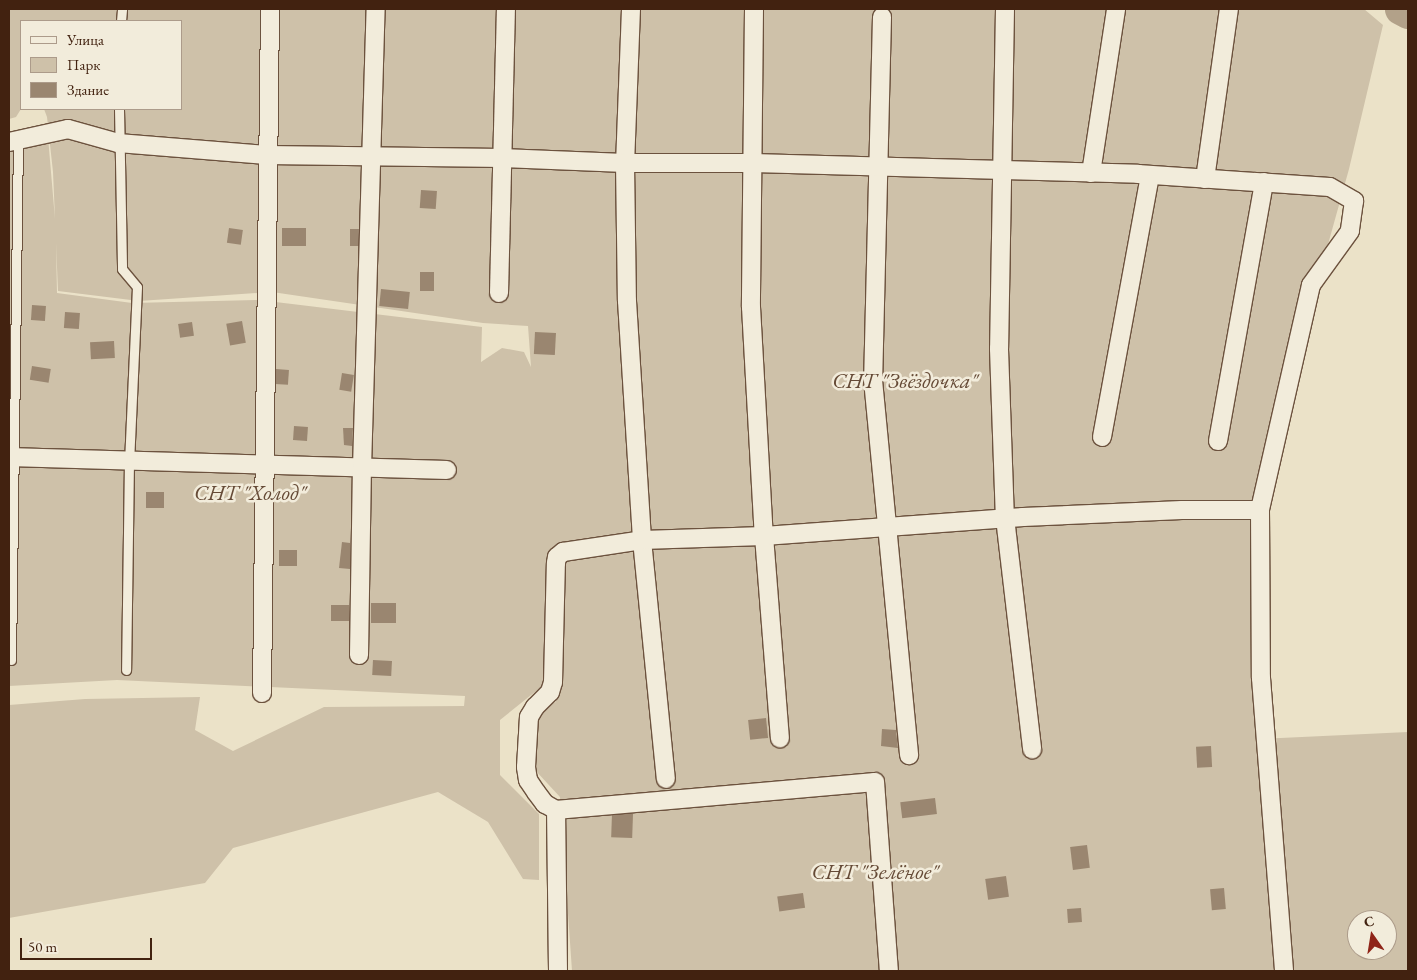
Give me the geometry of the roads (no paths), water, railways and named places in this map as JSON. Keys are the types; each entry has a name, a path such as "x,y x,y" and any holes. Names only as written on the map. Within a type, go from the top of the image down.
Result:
{"street":[{"path":"262,693 270,9"},
{"path":"359,655 362,468 373,157 376,9"},
{"path":"499,293 506,9"},
{"path":"631,9 625,164 627,301 642,540 666,779"},
{"path":"754,9 751,307 764,536 780,738"},
{"path":"1005,9 999,349 1005,518 1032,749"},
{"path":"1091,173 1116,9"},
{"path":"1205,179 1229,9"},
{"path":"882,17 873,380 909,755"},
{"path":"13,140 68,129 118,143 267,155 502,158 625,164 753,163 1150,175 1330,187 1354,201 1350,231 1311,285 1260,510 1261,678 1284,971"},
{"path":"1102,437 1150,175"},
{"path":"1218,441 1264,182"},
{"path":"10,457 447,470"},
{"path":"889,971 875,782 556,810 545,804 528,780 526,767 529,717 535,707 550,692 554,682 557,557 563,552 642,540 764,536 1005,518 1182,510 1260,510"},
{"path":"556,810 558,971"}],"lane":[{"path":"119,110 118,143 122,269 137,287 129,460 126,670"},
{"path":"10,660 13,140"}],"waterway":[{"path":"1400,9 1408,13"}],"park label":[{"name":"СНТ \"Звёздочка\"","path":"905,381"},
{"name":"СНТ \"Холод\"","path":"250,493"},
{"name":"СНТ \"Зелёное\"","path":"875,872"}]}
